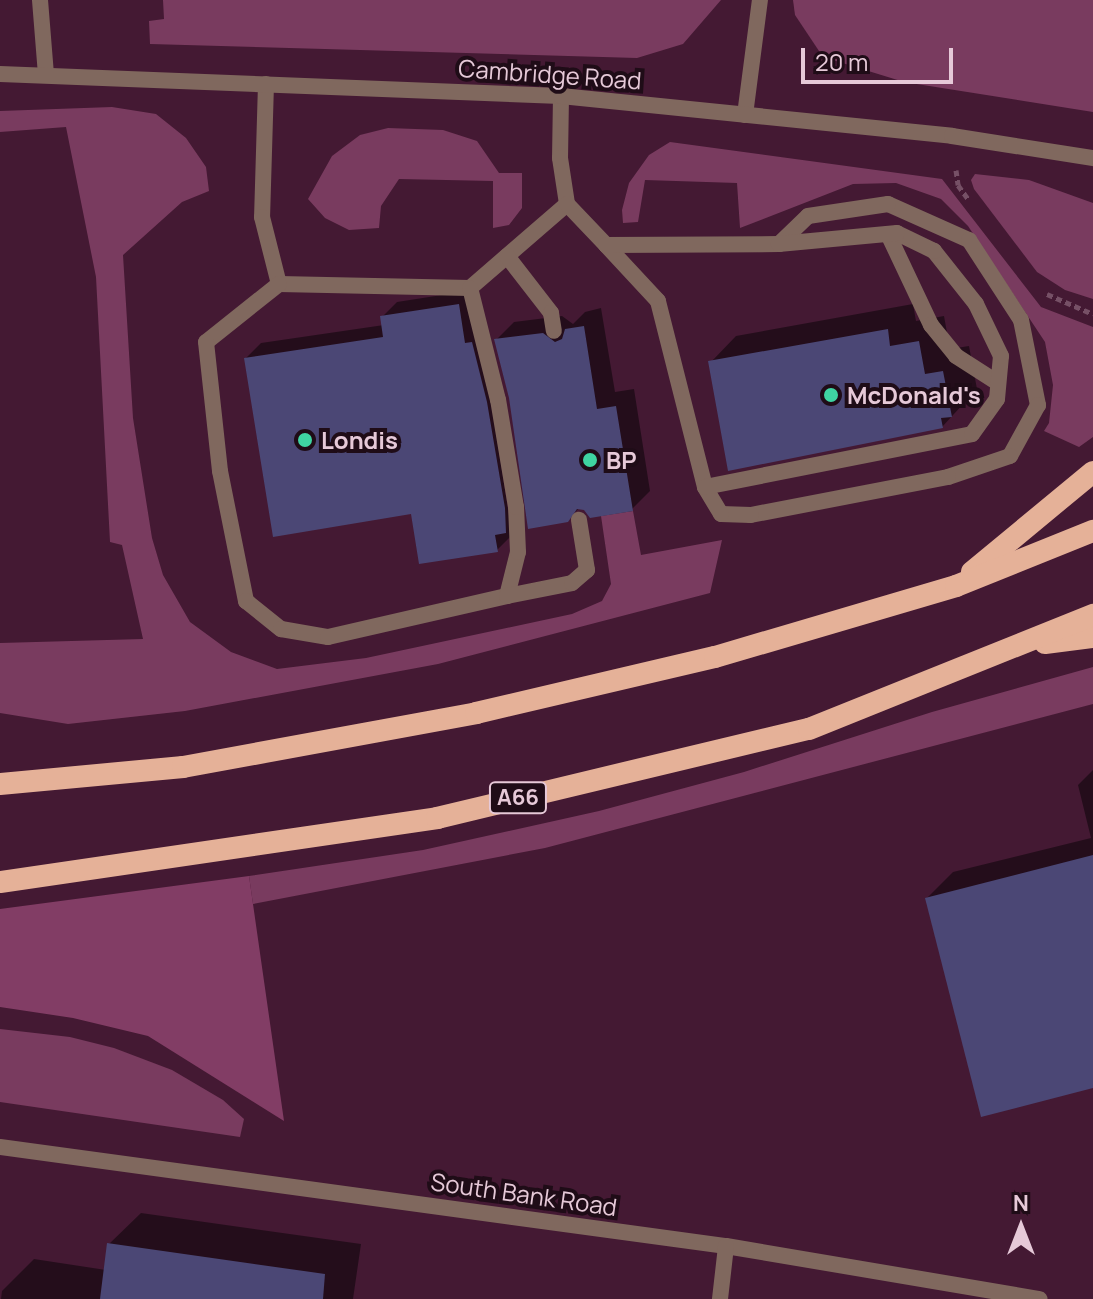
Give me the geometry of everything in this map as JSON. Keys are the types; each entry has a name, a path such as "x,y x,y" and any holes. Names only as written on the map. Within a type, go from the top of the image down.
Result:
{"highway":[{"path":"956,586 1093,472"},
{"path":"0,784 183,767 476,713 715,657 956,586 1093,531"},
{"name":"A66","path":"0,882 437,818 809,729 1093,615"},
{"name":"A66","path":"1020,646 1093,637"}],"street":[{"path":"40,0 46,74"},
{"path":"745,115 760,0"},
{"name":"Cambridge Road","path":"0,74 561,96 952,136 1093,158"},
{"path":"266,84 262,217 279,284"},
{"path":"561,96 560,158 567,204 658,301 705,487 721,514 751,515 948,477 1010,456 1038,405 1021,320 969,240 888,204 808,216 779,244"},
{"path":"567,204 470,288 279,284 206,342 220,471 246,601 281,629 328,637 572,583 587,570 579,520"},
{"path":"606,245 779,244 897,233 934,251 976,304 1001,356 997,399 972,434 705,487"},
{"path":"888,234 931,325 956,356 998,383"},
{"path":"507,256 551,313 554,331"},
{"path":"470,288 498,400 516,507 518,552 507,596"},
{"name":"South Bank Road","path":"0,1147 726,1246 1040,1299"},
{"path":"720,1299 726,1246"}],"path":[{"path":"952,136 958,185 977,210"},
{"path":"1040,289 1071,308 1093,314"}],"shaded area":[{"path":"163,0 721,0 683,44 637,58 150,44 149,21 164,19"},
{"path":"793,0 1093,0 1093,112 904,82 823,57 795,15"},
{"path":"112,107 156,114 186,138 206,167 209,191 182,202 123,255 133,418 152,538 163,575 190,622 231,652 277,669 366,658 572,614 602,601 611,584 601,516 633,511 641,555 722,540 710,593 438,664 185,711 68,724 0,713 0,643 143,639 122,545 110,542 96,277 66,127 0,132 0,111"},
{"path":"388,128 443,130 477,141 499,173 522,173 522,208 509,225 493,228 493,181 399,179 381,206 379,228 349,230 325,218 308,199 332,156 360,135"},
{"path":"670,142 942,179 1041,307 1093,327 1093,437 1079,447 1044,431 1049,423 1053,385 1045,342 968,226 941,199 896,183 853,184 740,228 737,183 645,180 638,222 623,223 622,210 629,183 649,155"},
{"path":"975,174 1029,180 1093,203 1093,299 1065,290 1037,272 974,189 971,180"},
{"path":"1093,667 1093,704 545,848 253,904 249,876 423,850 599,811 744,772 932,712"},
{"path":"249,876 284,1121 148,1036 73,1018 0,1007 0,909"},
{"path":"0,1029 70,1037 114,1048 172,1070 223,1100 244,1119 240,1137 0,1102"}],"building":[{"path":"459,304 465,343 472,342 487,402 505,508 506,533 495,535 498,552 419,564 411,514 273,537 244,358 383,337 380,316"},
{"name":"BP","path":"584,326 597,409 616,406 633,511 590,518 584,510 577,509 568,522 528,529 509,398 494,339 543,333 555,342 562,339 565,329"},
{"name":"McDonald's","path":"888,329 890,346 919,341 925,374 943,371 952,417 941,418 943,428 728,471 708,361"},
{"path":"1093,855 1093,1088 981,1117 925,898"},
{"path":"107,1243 325,1274 323,1299 100,1299"}],"place":[{"name":"McDonald's","path":"831,395"},
{"name":"Londis","path":"305,440"},
{"name":"BP","path":"590,460"}]}
